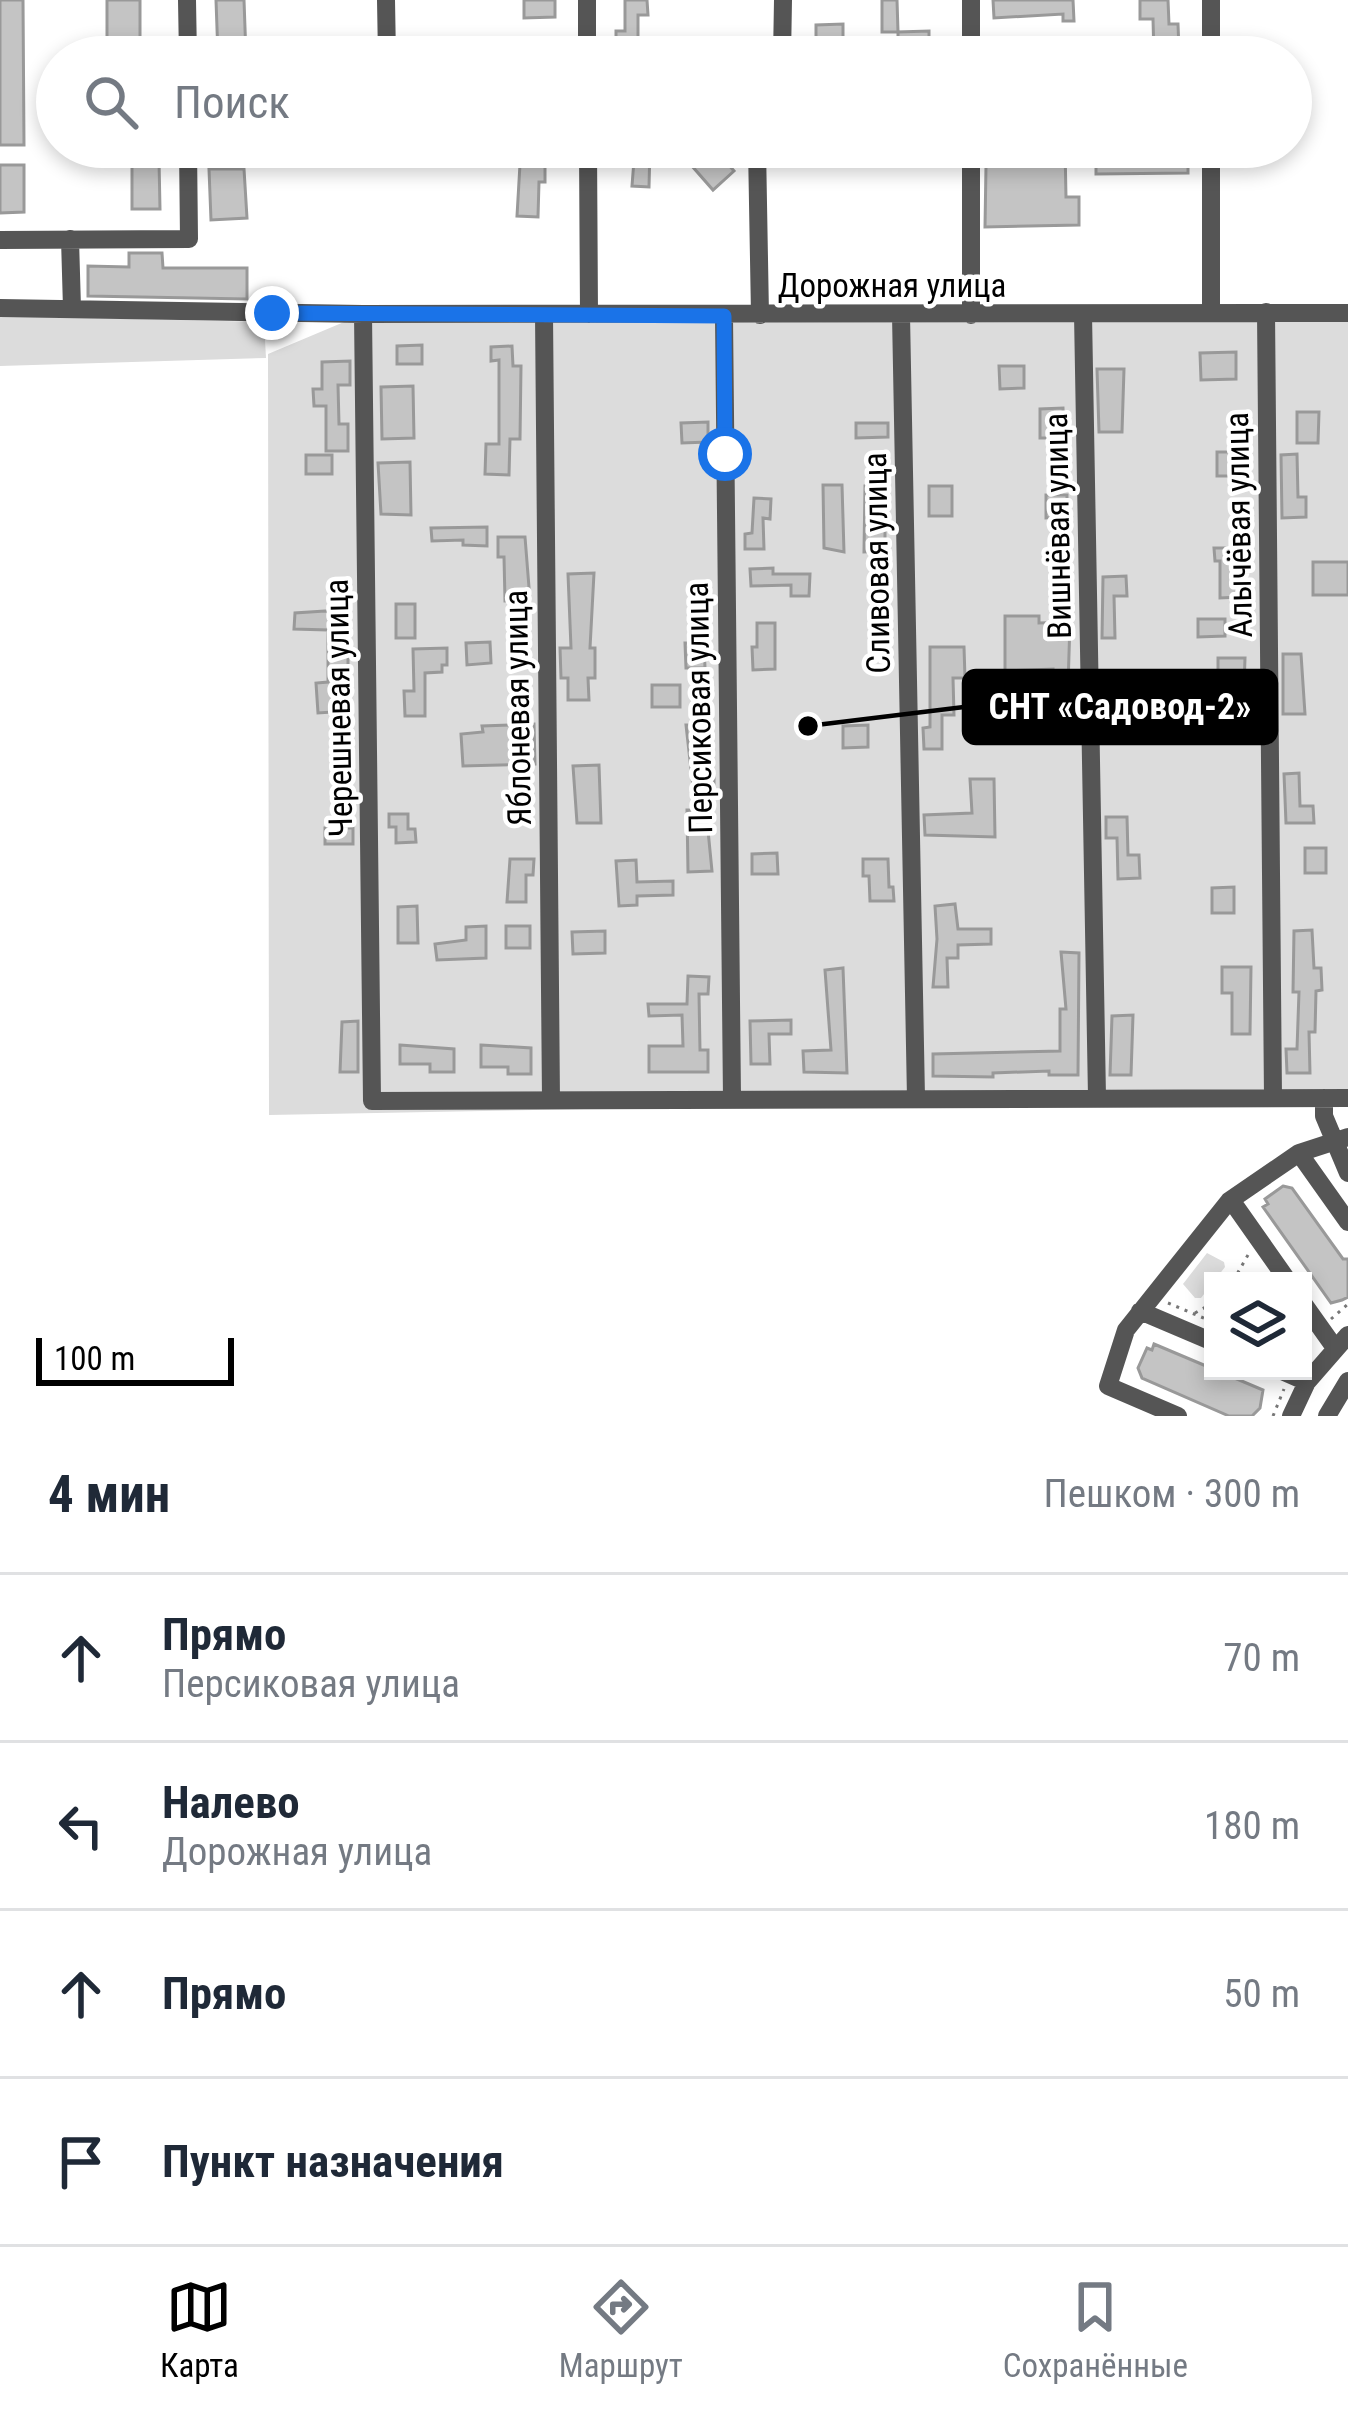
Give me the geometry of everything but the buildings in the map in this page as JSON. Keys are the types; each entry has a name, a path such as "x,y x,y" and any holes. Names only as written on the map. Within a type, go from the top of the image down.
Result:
{"street":[{"path":"187,0 188,36"},
{"path":"386,0 387,36"},
{"path":"587,0 587,36"},
{"path":"782,36 783,0"},
{"path":"971,0 971,36"},
{"path":"1210,0 1211,36"},
{"path":"0,240 189,239 188,168"},
{"path":"588,168 589,314"},
{"path":"757,168 760,315"},
{"path":"971,168 971,315"},
{"path":"1211,168 1211,313"},
{"path":"70,239 72,308"},
{"name":"Дорожная улица","path":"0,308 724,316 1348,313"},
{"name":"Алычёвая улица","path":"1266,312 1273,1098"},
{"name":"Черешневая улица","path":"363,314 372,1101 551,1100"},
{"name":"Яблоневая улица","path":"544,314 551,1100"},
{"name":"Сливовая улица","path":"901,314 916,1098"},
{"name":"Вишнёвая улица","path":"1083,314 1097,1097"},
{"name":"Персиковая улица","path":"724,316 732,1100"},
{"path":"1324,1098 1324,1116 1341,1138 1348,1173"},
{"path":"551,1100 1348,1098"},
{"path":"1178,1416 1108,1386 1126,1330 1231,1200 1299,1153 1341,1138"},
{"path":"1299,1153 1348,1222"},
{"path":"1231,1200 1282,1272"},
{"path":"1140,1312 1204,1338"},
{"path":"1312,1312 1339,1337 1312,1361"},
{"path":"1291,1416 1292,1380"},
{"path":"1327,1416 1348,1381"}],"path":[{"path":"1238,1272 1248,1255"},
{"path":"1161,1300 1204,1318"},
{"path":"1339,1337 1328,1322 1348,1304"},
{"path":"1193,1314 1204,1308"},
{"path":"1273,1416 1291,1380"}],"shaded area":[{"path":"1348,313 1348,1100 1112,1099 269,1115 268,354 363,314"},
{"path":"0,316 264,322 266,358 0,366"},
{"path":"1207,1253 1224,1262 1221,1272 1204,1272 1201,1298 1195,1298 1183,1284"}],"place":[{"name":"СНТ «Садовод-2»","path":"808,726"}],"route":[{"path":"272,313 724,316 725,454"}]}
